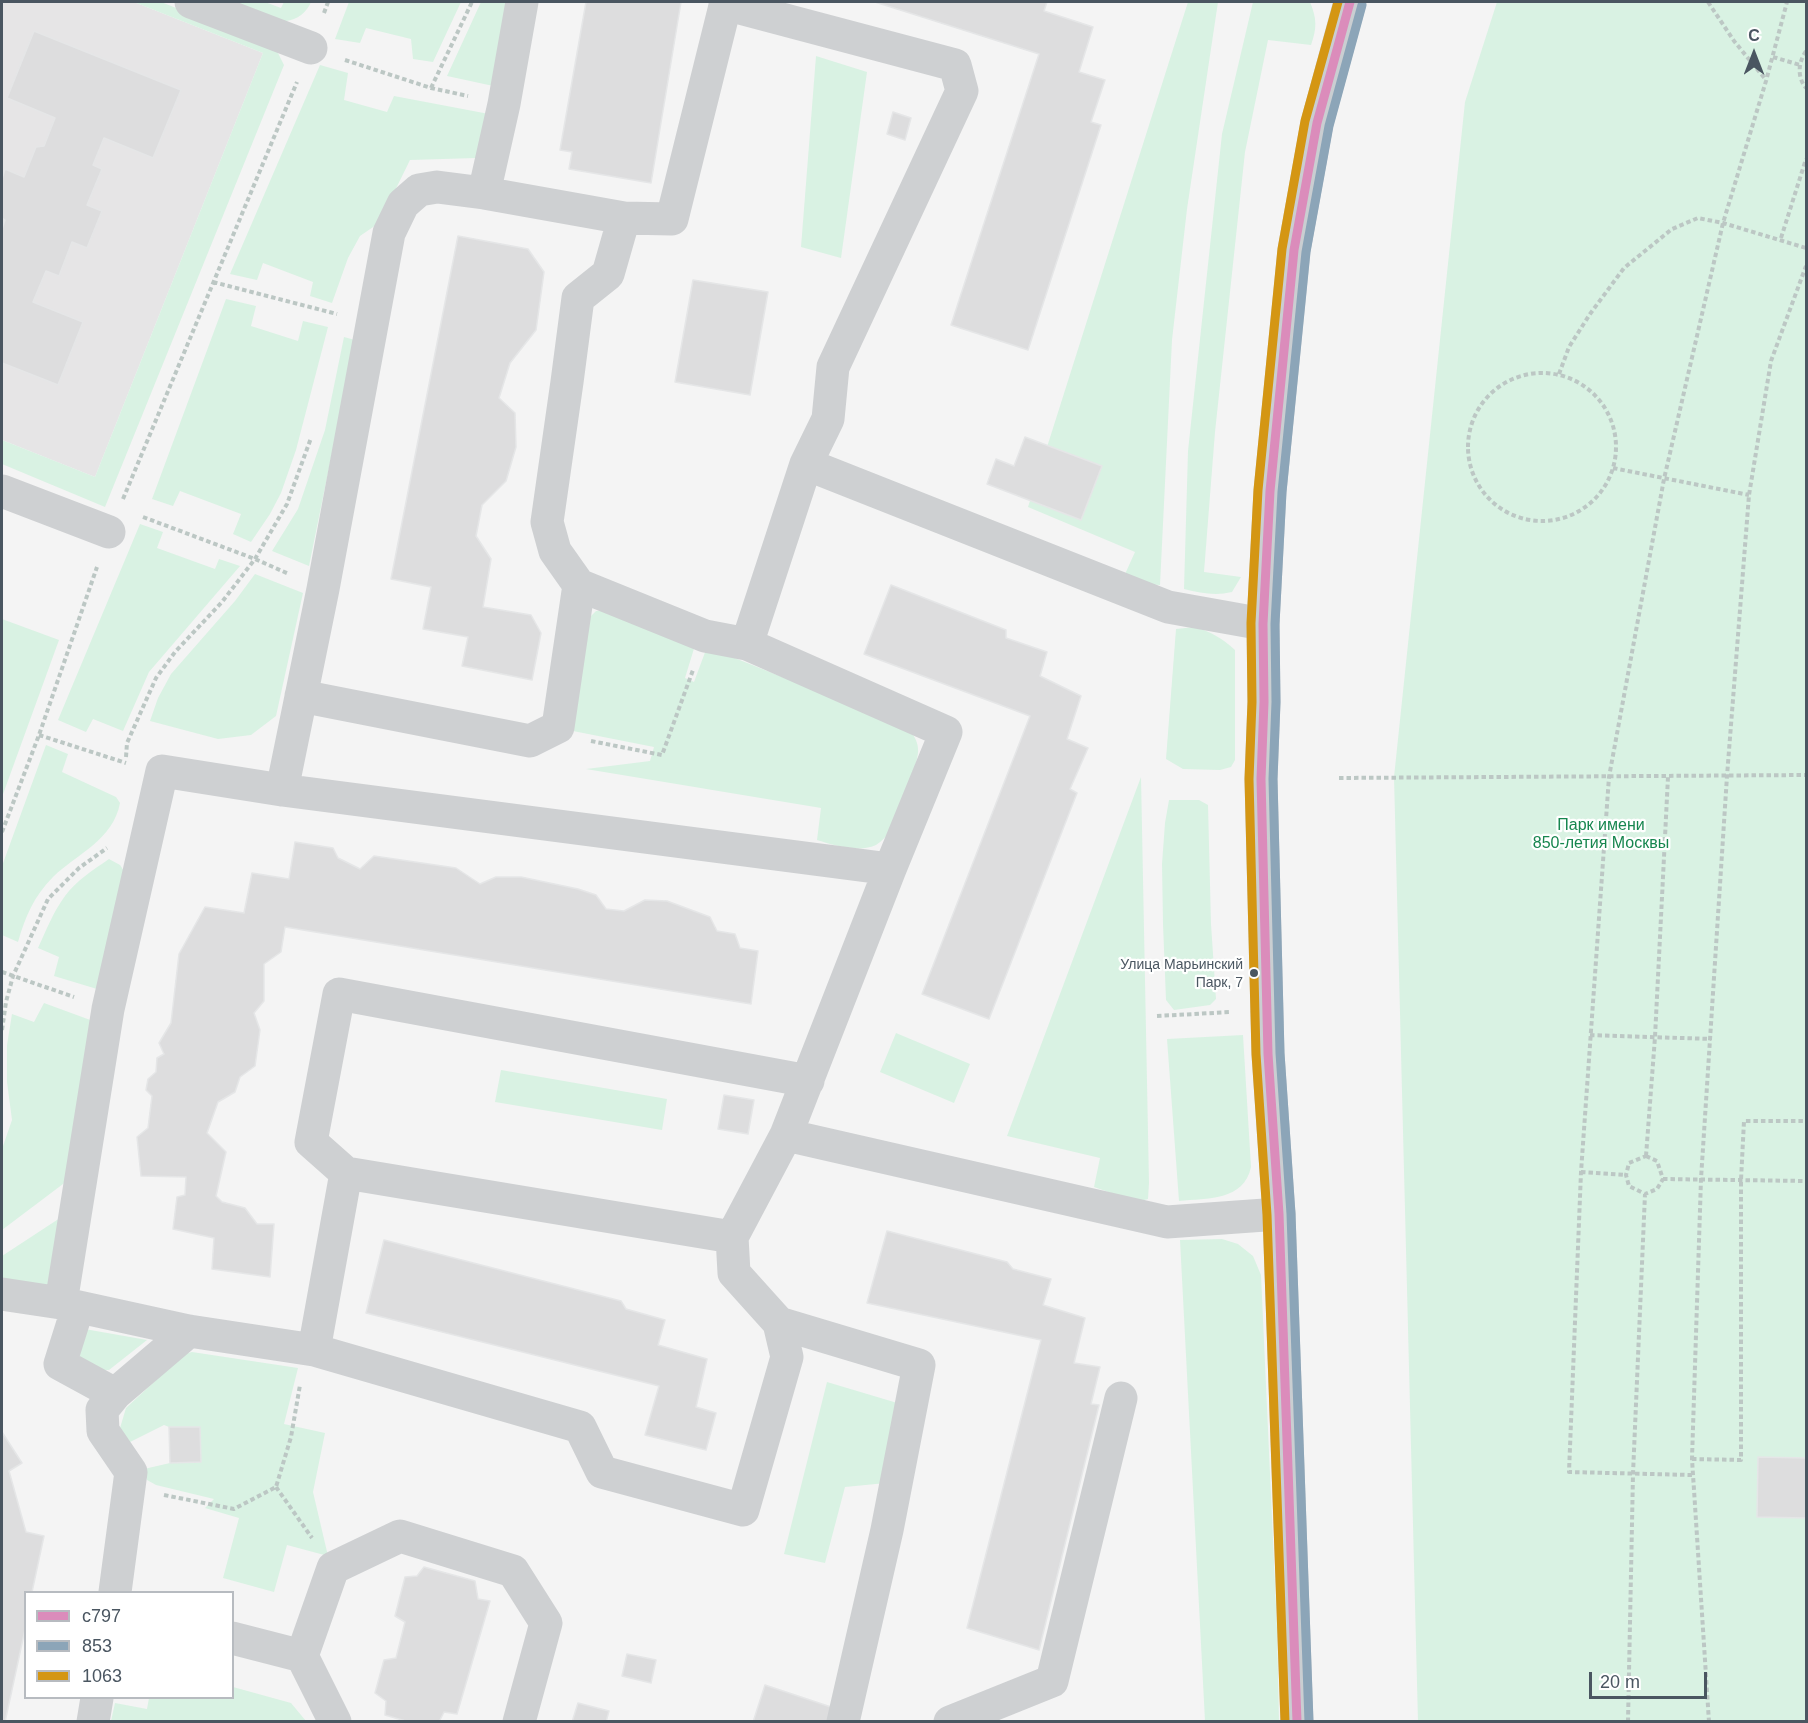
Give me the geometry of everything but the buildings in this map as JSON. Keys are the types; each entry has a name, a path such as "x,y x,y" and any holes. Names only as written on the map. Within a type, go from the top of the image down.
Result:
{"main road":[{"path":"1297,1722 1279,1214 1268,1054 1261,779 1264,702 1263,624 1270,491 1294,250 1317,123 1350,2"}],"lane":[{"path":"191,2 310,48"},
{"path":"484,193 504,104 522,2"},
{"path":"282,790 322,590 388,233 403,204 419,190 436,187 484,193 624,218 672,219 725,3 955,65 962,91 833,367 828,419 806,464 747,644"},
{"path":"2,1294 70,1305 189,1330 310,1350 580,1427 602,1473 743,1510 786,1357 779,1323 734,1273 732,1237 786,1136 946,732 747,644 705,636 579,585 555,551 547,522 578,297 608,274 624,218"},
{"path":"806,464 1168,607 1263,624"},
{"path":"2,491 114,520"},
{"path":"301,696 530,741 558,728 579,585"},
{"path":"115,1394 60,1364 70,1305 108,1009 162,771 282,790 890,869"},
{"path":"732,1237 346,1173 311,1142 339,994 808,1081"},
{"path":"786,1136 1167,1222 1279,1214"},
{"path":"310,1350 346,1173"},
{"path":"779,1323 919,1365 887,1530 843,1722"},
{"path":"115,1591 131,1473 103,1431 102,1410 115,1394 189,1330"},
{"path":"950,1722 1052,1682 1121,1398"},
{"path":"335,1722 302,1656 333,1568 400,1536 513,1571 546,1623 519,1722"},
{"path":"234,1639 302,1656"},
{"path":"93,1722 97,1699"}],"path":[{"path":"2,832 39,735 114,520 328,2"},
{"path":"431,88 472,2"},
{"path":"1708,2 1734,41 1766,81"},
{"path":"1692,1475 1569,1473 1581,1172 1610,777 1664,479 1723,223 1773,57 1787,2"},
{"path":"310,48 431,88 504,104"},
{"path":"1806,51 1800,65 1800,76 1806,88"},
{"path":"1773,57 1800,65"},
{"path":"1780,238 1806,159"},
{"path":"1559,375 1569,347 1624,268 1672,228 1698,218 1780,238 1806,248"},
{"path":"1709,1722 1692,1459 1701,1179 1712,1039 1727,776 1749,495 1771,361 1806,266"},
{"path":"213,282 340,315"},
{"path":"1551,372 1559,375 1574,379 1594,392 1608,412 1616,434 1616,458 1609,481 1595,500 1576,514 1553,521 1529,520 1505,512 1485,496 1472,474 1467,449 1471,423 1483,400 1502,384 1526,374 1551,372"},
{"path":"126,763 128,743 156,678 175,652 222,602 255,559 287,504 314,428"},
{"path":"1613,468 1749,495"},
{"path":"114,520 255,559 322,590"},
{"path":"558,728 572,737 662,755 705,636"},
{"path":"39,735 126,763 162,771"},
{"path":"1339,778 1806,775"},
{"path":"1646,1156 1655,1037 1668,777"},
{"path":"2,1030 6,1002 14,976 48,899 79,868 112,844"},
{"path":"2,972 108,1009"},
{"path":"1157,1016 1237,1011"},
{"path":"1590,1035 1712,1039"},
{"path":"1692,1459 1741,1460 1744,1121 1806,1121"},
{"path":"1646,1156 1658,1161 1663,1179 1657,1189 1645,1194 1629,1186 1626,1175 1629,1163 1646,1156"},
{"path":"1581,1172 1626,1175"},
{"path":"1663,1179 1806,1181"},
{"path":"1628,1722 1633,1474 1645,1194"},
{"path":"129,1488 234,1509 276,1487 291,1437 310,1350"},
{"path":"276,1487 333,1568"}],"shaded area":[{"path":"2,2 134,2 263,53 95,477 2,440"}],"green space":[{"path":"134,2 161,2 275,47 284,65 105,507 2,464 2,440 95,477 263,53"},
{"path":"231,2 265,2 281,8 284,2 311,2 301,15 294,19 281,21"},
{"path":"349,2 461,2 433,62 413,59 411,39 366,28 360,43 335,39"},
{"path":"481,2 512,2 498,87 447,76"},
{"path":"1188,2 1218,2 1187,209 1172,340 1160,585 1121,583 1135,552 1028,507"},
{"path":"1253,2 1310,2 1315,28 1311,45 1268,40 1245,152 1215,432 1204,572 1241,577 1232,592 1208,594 1184,589 1188,451 1222,134"},
{"name":"Парк имени 850-летия Москвы","path":"1497,2 1806,2 1806,1721 1418,1722 1394,777 1465,102"},
{"path":"816,56 867,72 841,258 801,247"},
{"path":"320,65 348,73 344,100 387,112 394,96 489,114 476,158 410,160 379,223 360,236 348,258 332,303 310,296 313,282 263,263 257,280 230,274"},
{"path":"226,299 256,306 251,326 298,341 303,321 328,327 296,450 281,493 251,542 233,534 241,514 180,491 173,506 152,499"},
{"path":"344,337 355,340 309,566 272,551 298,509 325,430"},
{"path":"140,524 163,532 157,548 215,569 219,559 240,566 149,672 123,731 93,719 86,732 58,720"},
{"path":"255,574 303,593 276,716 251,735 218,739 150,721 158,698 171,674 235,601"},
{"path":"596,611 611,611 696,642 685,678 694,682 707,647 908,727 915,737 918,755 903,801 889,833 876,845 869,847 838,846 817,840 821,808 586,769 650,761 654,747 573,731 588,619"},
{"path":"2,619 59,640 2,797"},
{"path":"1195,627 1216,636 1235,650 1235,760 1231,767 1220,770 1183,769 1166,759 1176,629"},
{"path":"46,745 68,754 62,772 116,797 120,803 110,827 102,836 53,877 40,892 27,915 18,942 2,935 2,866"},
{"path":"1141,777 1149,1183 1148,1199 1137,1202 1094,1187 1100,1158 1007,1136"},
{"path":"1169,800 1199,800 1208,805 1211,924 1216,999 1210,1005 1174,1010 1166,1000 1163,924 1162,864"},
{"path":"109,859 120,865 124,871 97,989 54,976 59,957 38,948 53,915 65,896 80,881"},
{"path":"44,1003 93,1021 68,1177 63,1184 2,1230 2,1149 12,1120 7,1082 7,1045 12,1014 34,1022"},
{"path":"896,1033 970,1064 954,1103 880,1072"},
{"path":"1243,1035 1251,1167 1247,1178 1233,1192 1223,1196 1179,1201 1167,1039"},
{"path":"501,1070 667,1099 662,1130 495,1102"},
{"path":"60,1218 48,1287 2,1282 2,1256"},
{"path":"1222,1239 1238,1244 1253,1256 1261,1275 1279,1721 1205,1721 1180,1240"},
{"path":"79,1328 147,1340 109,1370 99,1370 80,1361"},
{"path":"192,1352 298,1368 284,1424 325,1433 313,1492 328,1556 287,1545 274,1592 223,1578 239,1518 205,1508 214,1499 156,1485 147,1480 144,1469 170,1463 201,1462 200,1427 164,1425 130,1442 120,1428 126,1408 184,1354"},
{"path":"827,1382 904,1405 886,1483 845,1487 825,1563 784,1554"},
{"path":"234,1687 291,1703 306,1721 111,1721 115,1703 147,1709 149,1699 234,1699"}],"transit line":[{"name":"1063","path":"1285,1722 1267,1215 1256,1054 1249,779 1252,702 1251,623 1258,490 1282,249 1305,121 1338,2"},
{"name":"с797","path":"1297,1722 1279,1214 1268,1054 1261,779 1264,702 1263,624 1270,491 1294,250 1317,123 1350,2"},
{"name":"853","path":"1309,1722 1291,1214 1280,1053 1273,779 1276,702 1275,624 1282,492 1306,252 1329,126 1362,5"}],"place":[{"name":"Улица Марьинский Парк, 7","path":"1254,973"}]}
